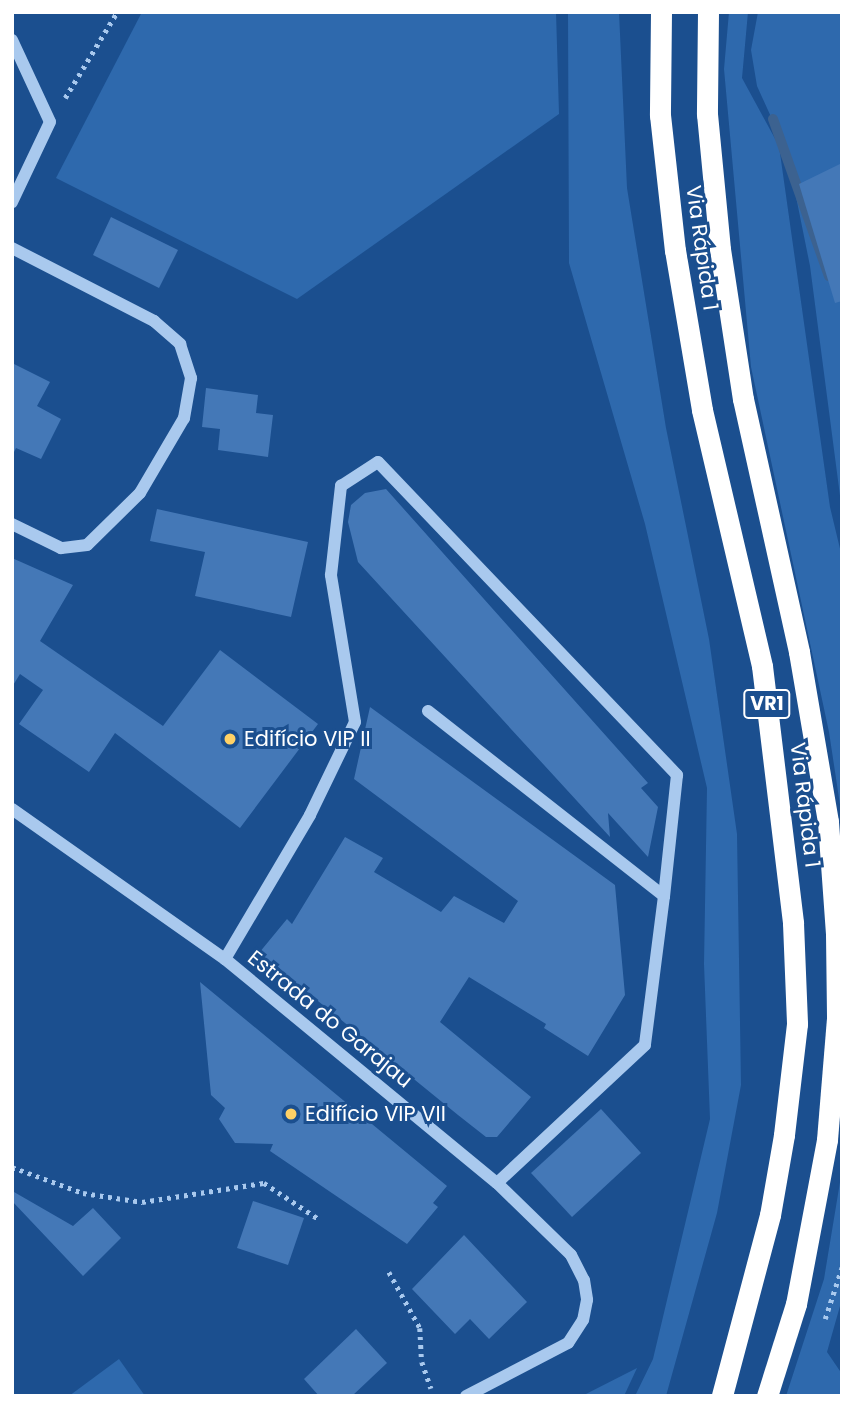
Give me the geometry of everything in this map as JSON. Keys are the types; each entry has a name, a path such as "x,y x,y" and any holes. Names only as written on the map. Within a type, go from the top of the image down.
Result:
{"highway":[{"name":"Via Rápida 1","path":"660,12 660,115 675,250 702,410 762,666 793,923 797,1024 784,1135 770,1214 722,1396"},
{"name":"Via Rápida 1","path":"708,12 707,114 720,249 743,399 799,652 824,796 836,934 837,1018 827,1140 796,1304 767,1396"}],"street":[{"path":"12,40 50,122 12,202"},
{"path":"12,248 153,321 180,344 191,378 184,418 140,493 87,545 61,548 12,524"},
{"path":"225,959 310,815 355,722 331,575 341,486 378,462 677,775 645,1045 497,1183"},
{"path":"428,710 664,896"},
{"name":"Estrada do Garajau","path":"12,809 225,959 497,1183 571,1255 584,1280 587,1300 583,1320 568,1343 466,1396"}],"path":[{"path":"50,122 117,12"},
{"path":"12,1167 83,1193 142,1202 264,1183 317,1217"},
{"path":"388,1272 420,1328 422,1362 431,1388"}],"shaded area":[{"path":"142,12 556,12 559,114 297,299 56,178"},
{"path":"568,12 619,12 627,188 666,428 709,639 737,834 741,1085 717,1213 666,1396 635,1396 653,1359 710,1119 704,964 707,788 645,524 569,263"},
{"path":"729,12 748,12 742,78 779,146 830,507 842,557 842,818 829,732 751,367 724,69"},
{"path":"758,12 842,12 842,511 810,266 787,152 757,86 751,50"},
{"path":"842,1170 842,1299 827,1352 842,1374 842,1396 786,1396 824,1279"},
{"path":"119,1359 145,1396 69,1396"},
{"path":"637,1368 624,1396 582,1396"}],"building":[{"path":"842,163 842,301 835,303 799,184"},
{"path":"111,217 178,250 159,288 93,255"},
{"path":"12,363 50,382 37,406 61,419 41,459 16,448 12,456"},
{"path":"206,388 258,395 256,413 273,415 268,457 218,450 220,429 202,427"},
{"path":"386,489 648,783 641,788 658,807 648,857 608,813 610,837 358,562 348,522 351,505 365,493"},
{"path":"157,509 308,542 291,617 195,596 205,552 150,541"},
{"path":"12,558 73,585 40,641 163,726 220,650 318,724 240,828 115,733 89,772 19,724 43,690 20,674 12,687"},
{"path":"370,707 615,885 625,995 588,1056 544,1028 546,1024 469,977 440,1022 531,1097 497,1137 486,1137 259,953 287,919 292,924 345,837 383,858 374,872 441,912 454,896 504,923 518,901 354,779"},
{"name":"Edifício VIP VII","path":"200,982 447,1186 433,1203 438,1207 407,1244 270,1151 273,1144 235,1143 219,1119 225,1108 211,1095"},
{"path":"601,1109 641,1153 572,1217 531,1173"},
{"path":"14,1192 73,1226 93,1208 121,1238 83,1276 12,1201"},
{"path":"253,1201 304,1218 288,1265 237,1248"},
{"path":"464,1235 527,1302 489,1339 470,1319 455,1334 412,1289"},
{"path":"356,1329 387,1363 352,1396 319,1396 304,1379"}],"waterway":[{"path":"773,119 829,276"}],"place":[{"name":"Edifício VIP II","path":"230,739"},
{"name":"Edifício VIP VII","path":"291,1114"}]}
